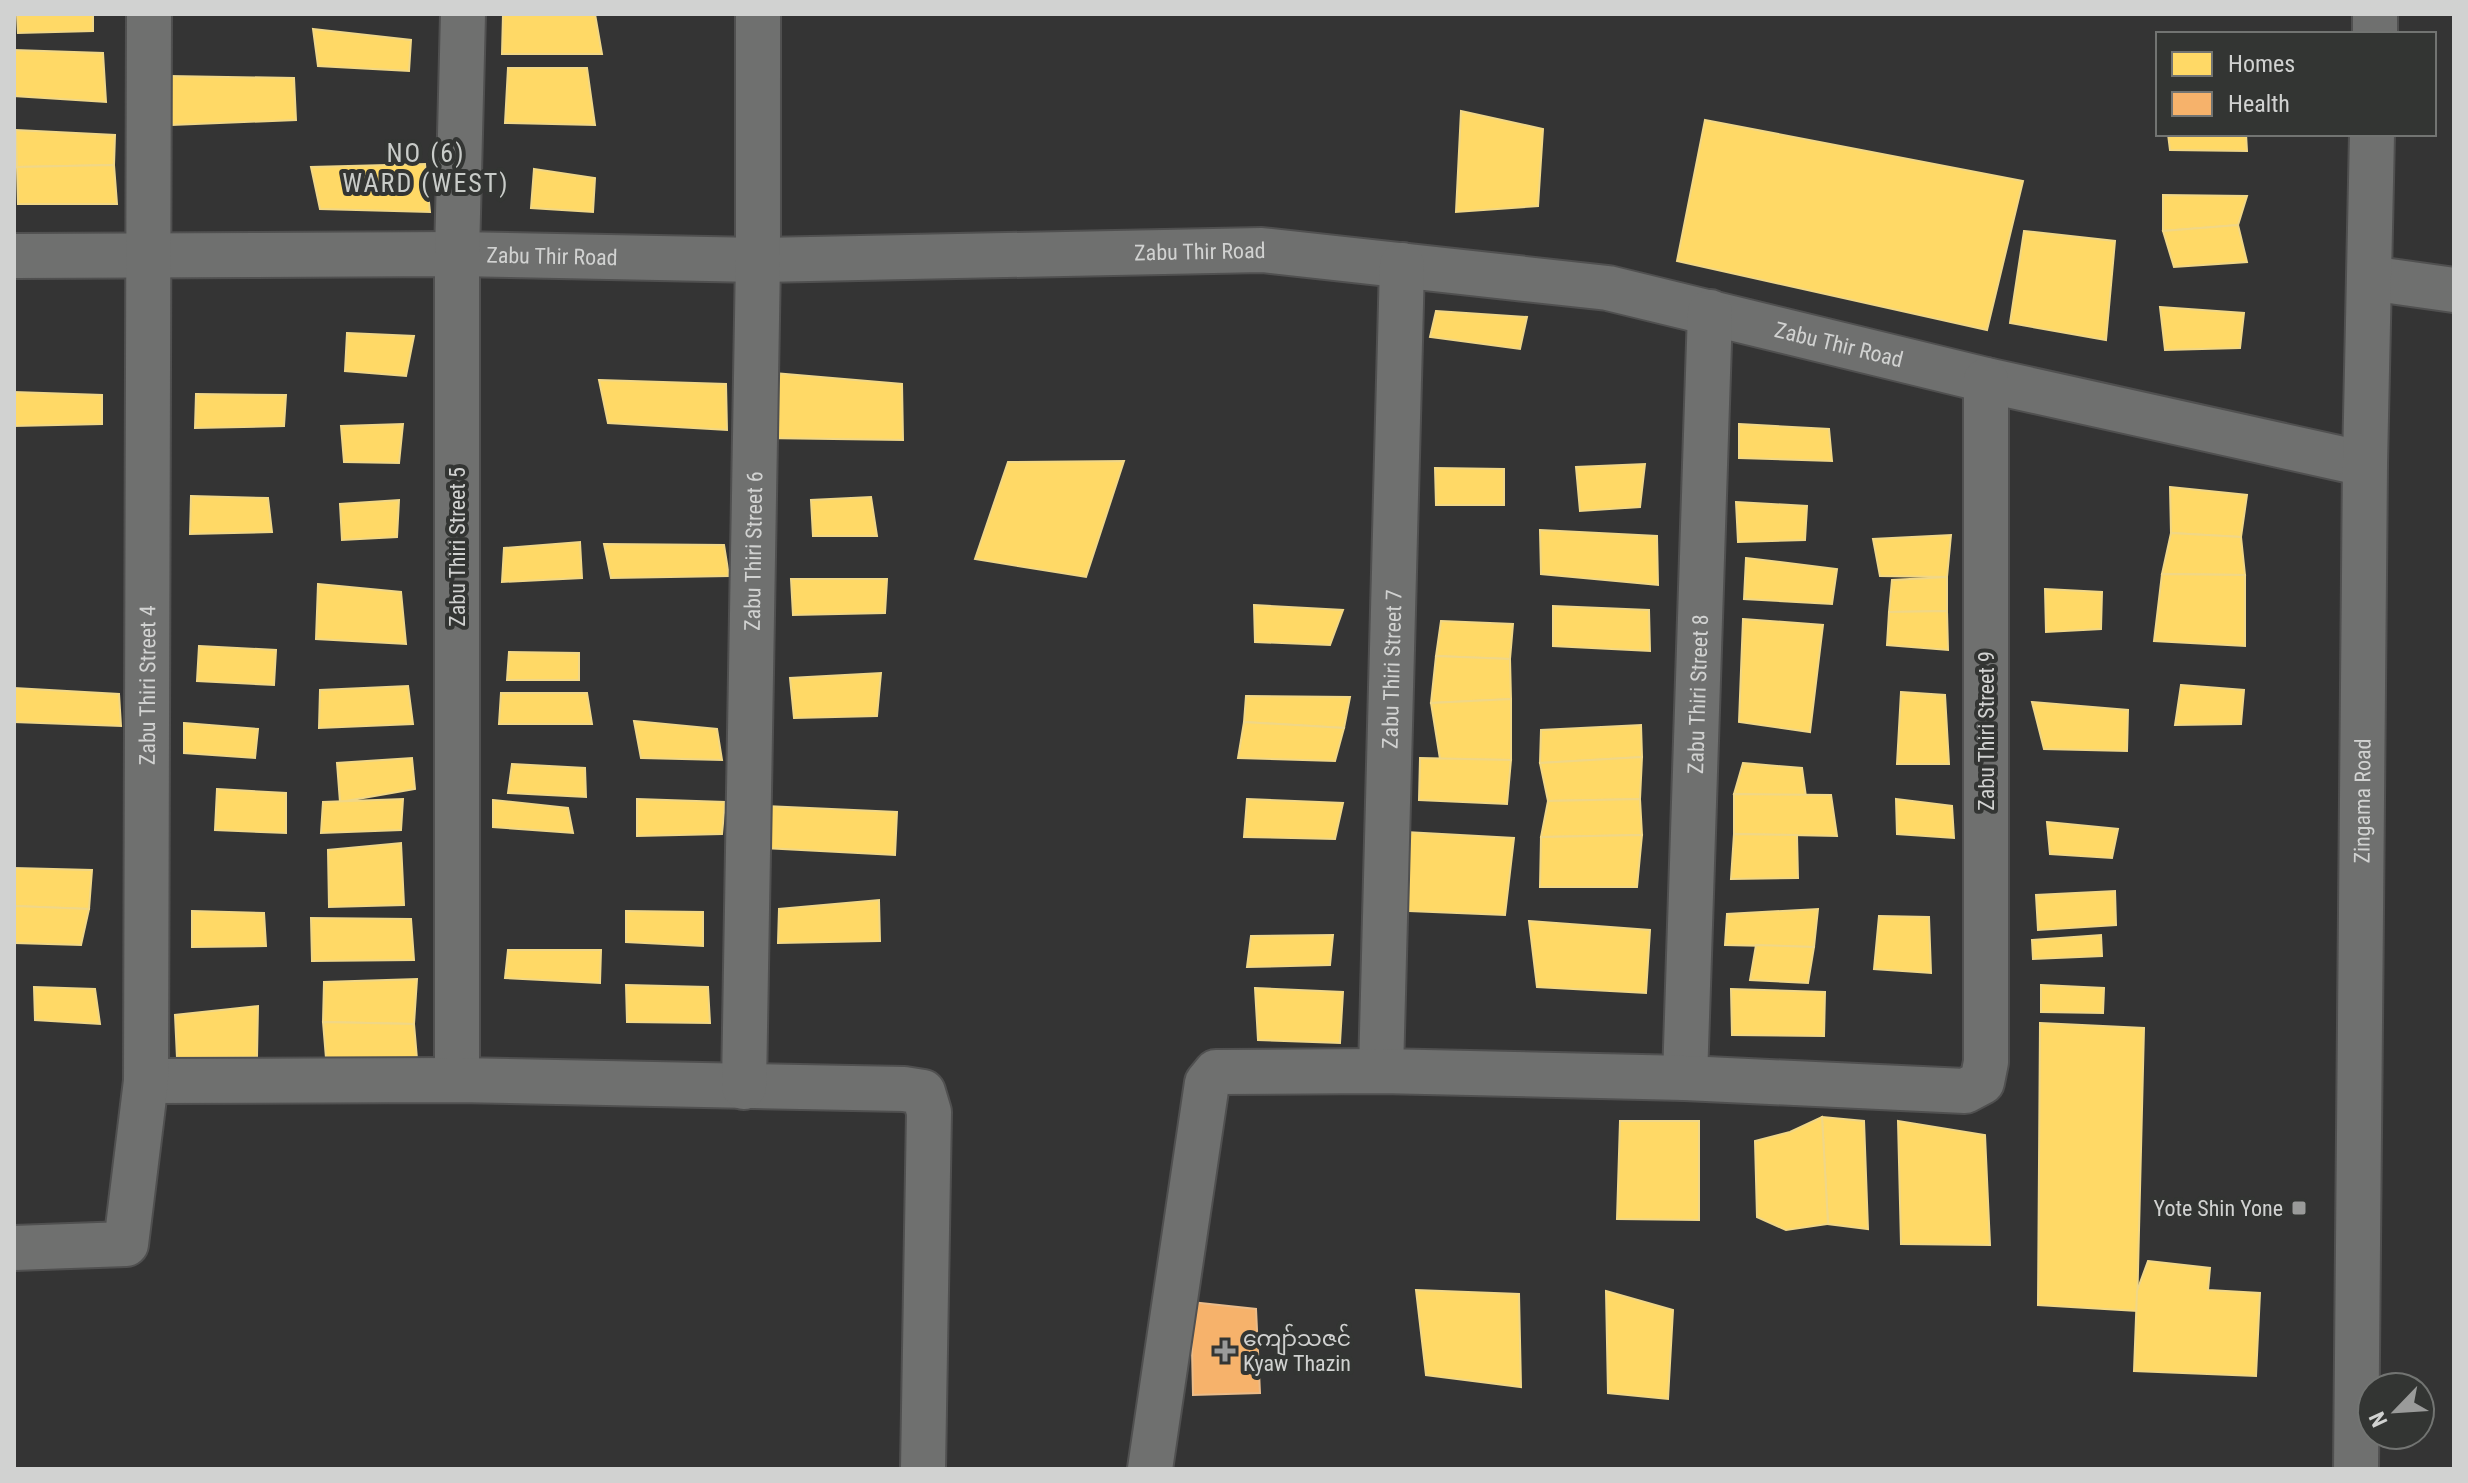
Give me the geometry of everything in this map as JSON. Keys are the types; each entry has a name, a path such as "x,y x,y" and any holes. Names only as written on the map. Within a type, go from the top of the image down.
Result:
{"street":[{"name":"Zabu Thiri Street 4","path":"14,1248 126,1244 146,1081 149,14"},
{"name":"Zabu Thiri Street 5","path":"457,1080 457,254 463,14"},
{"name":"Zabu Thiri Street 6","path":"744,1087 758,260 758,14"},
{"name":"Zingama Road","path":"2356,1469 2365,464 2372,136"},
{"name":"Zabu Thir Road","path":"14,256 457,254 758,260 1262,250 1608,288 1986,380 2365,464"},
{"name":"Zabu Thiri Street 7","path":"1381,1071 1402,265"},
{"path":"2369,278 2454,290"},
{"name":"Zabu Thiri Street 8","path":"1685,1078 1710,312"},
{"name":"Zabu Thiri Street 9","path":"1685,1078 1965,1091 1982,1082 1986,1062 1986,380"},
{"path":"1150,1469 1207,1083 1216,1072 1381,1071 1685,1078"},
{"path":"146,1081 457,1080 904,1089 923,1092 929,1112 923,1469"}],"building: Homes":[{"path":"17,14 93,14 93,31 18,33"},
{"path":"503,14 595,14 602,54 502,54"},
{"path":"313,29 411,40 409,71 318,66"},
{"path":"14,50 103,53 106,102 14,96"},
{"path":"508,68 587,68 595,125 505,123"},
{"path":"169,76 294,78 296,120 172,125"},
{"path":"1461,111 1543,129 1538,206 1456,212"},
{"path":"1705,120 2023,181 1987,330 1677,261"},
{"path":"16,130 115,135 114,165 17,167"},
{"path":"2168,136 2246,136 2247,151 2170,150"},
{"path":"425,164 430,212 320,209 311,167"},
{"path":"114,165 117,204 18,204 17,167"},
{"path":"534,169 595,178 593,212 531,208"},
{"path":"2163,195 2247,196 2238,225 2163,231"},
{"path":"2238,225 2247,262 2174,267 2163,231"},
{"path":"2024,231 2115,241 2106,340 2010,323"},
{"path":"2160,307 2244,313 2240,348 2165,350"},
{"path":"1436,311 1527,317 1520,349 1430,337"},
{"path":"347,333 414,336 406,376 345,371"},
{"path":"762,372 902,384 903,440 762,438"},
{"path":"599,380 726,384 727,430 608,423"},
{"path":"14,392 102,395 102,424 14,426"},
{"path":"196,394 286,395 284,426 195,428"},
{"path":"403,424 399,463 344,462 341,426"},
{"path":"1739,424 1829,429 1832,461 1739,458"},
{"path":"1124,461 1086,577 975,559 1008,462"},
{"path":"1645,464 1640,507 1580,511 1576,467"},
{"path":"1435,468 1504,469 1504,505 1436,505"},
{"path":"2170,487 2247,495 2241,537 2171,533"},
{"path":"191,496 268,498 272,532 190,534"},
{"path":"871,497 877,536 813,536 811,500"},
{"path":"399,500 397,537 342,540 340,504"},
{"path":"1736,502 1807,506 1805,540 1738,542"},
{"path":"1540,530 1657,536 1658,585 1541,574"},
{"path":"2171,533 2241,537 2245,575 2162,574"},
{"path":"1951,535 1947,577 1880,576 1873,539"},
{"path":"580,542 582,578 502,582 504,548"},
{"path":"604,544 724,545 729,576 611,578"},
{"path":"1746,558 1837,569 1832,604 1744,599"},
{"path":"2162,574 2245,575 2245,646 2154,641"},
{"path":"1947,577 1947,611 1889,612 1892,580"},
{"path":"791,579 887,579 885,613 793,615"},
{"path":"318,584 401,592 406,644 316,639"},
{"path":"2045,589 2102,592 2101,629 2046,632"},
{"path":"1254,605 1343,610 1330,645 1255,642"},
{"path":"1553,606 1649,610 1650,651 1553,646"},
{"path":"1947,611 1948,650 1887,645 1889,612"},
{"path":"1743,619 1823,625 1810,732 1739,722"},
{"path":"1441,621 1513,624 1510,659 1436,656"},
{"path":"199,646 276,650 274,685 197,681"},
{"path":"509,652 579,653 579,680 507,680"},
{"path":"1436,656 1510,659 1511,699 1431,703"},
{"path":"881,673 877,716 794,718 790,678"},
{"path":"2181,685 2244,690 2241,724 2175,725"},
{"path":"408,686 413,724 319,728 320,690"},
{"path":"14,688 119,694 121,726 14,722"},
{"path":"1901,692 1945,695 1949,764 1897,764"},
{"path":"501,693 587,693 592,724 499,724"},
{"path":"1246,696 1350,697 1344,728 1244,722"},
{"path":"1511,699 1511,760 1440,759 1431,703"},
{"path":"2032,702 2128,710 2127,751 2044,749"},
{"path":"634,721 717,729 722,760 641,758"},
{"path":"1244,722 1344,728 1335,761 1238,758"},
{"path":"184,723 258,729 255,758 184,753"},
{"path":"1641,725 1642,757 1540,763 1541,730"},
{"path":"1642,757 1640,799 1548,801 1540,763"},
{"path":"412,758 415,789 340,802 337,763"},
{"path":"1420,758 1511,760 1507,804 1419,800"},
{"path":"1743,763 1802,768 1806,797 1734,794"},
{"path":"512,764 585,768 586,797 508,793"},
{"path":"217,789 286,793 286,833 215,830"},
{"path":"1734,794 1831,795 1837,836 1734,834"},
{"path":"403,799 401,830 321,833 323,802"},
{"path":"637,799 725,802 722,834 637,836"},
{"path":"1247,799 1343,803 1335,839 1244,837"},
{"path":"1640,799 1642,835 1541,837 1548,801"},
{"path":"1896,799 1952,806 1954,838 1897,834"},
{"path":"493,800 568,808 573,833 493,827"},
{"path":"765,806 897,812 895,855 764,848"},
{"path":"2047,822 2118,829 2112,858 2050,854"},
{"path":"1387,831 1514,838 1505,915 1385,910"},
{"path":"1734,834 1797,835 1798,878 1731,879"},
{"path":"1642,835 1637,887 1540,887 1541,837"},
{"path":"401,843 404,905 329,907 328,850"},
{"path":"14,868 92,870 89,909 15,906"},
{"path":"2115,891 2116,925 2038,930 2036,895"},
{"path":"879,900 880,941 778,943 779,909"},
{"path":"15,906 89,909 81,945 15,943"},
{"path":"1818,909 1814,947 1725,945 1727,914"},
{"path":"192,911 264,913 266,946 192,947"},
{"path":"626,911 703,912 703,946 626,942"},
{"path":"1879,916 1929,917 1931,973 1874,969"},
{"path":"311,918 411,919 414,960 312,961"},
{"path":"1529,921 1650,930 1646,993 1537,987"},
{"path":"1333,935 1330,965 1247,967 1251,936"},
{"path":"2101,935 2102,956 2033,959 2032,940"},
{"path":"1756,945 1814,947 1808,983 1750,980"},
{"path":"508,950 601,950 600,983 505,978"},
{"path":"417,979 414,1024 323,1022 324,982"},
{"path":"626,985 708,987 710,1023 627,1022"},
{"path":"2041,985 2104,988 2103,1013 2041,1012"},
{"path":"34,987 95,989 100,1024 35,1020"},
{"path":"1255,988 1343,992 1340,1043 1258,1040"},
{"path":"1731,989 1825,992 1824,1036 1732,1035"},
{"path":"258,1006 257,1057 177,1058 175,1015"},
{"path":"323,1022 414,1024 417,1059 326,1058"},
{"path":"2040,1023 2144,1028 2137,1311 2038,1305"},
{"path":"1822,1117 1864,1121 1868,1229 1828,1224"},
{"path":"1822,1117 1828,1224 1786,1230 1757,1217 1755,1141 1790,1132"},
{"path":"1620,1121 1699,1121 1699,1220 1617,1219"},
{"path":"1898,1121 1985,1135 1990,1245 1901,1244"},
{"path":"2148,1261 2210,1268 2208,1290 2260,1293 2256,1376 2134,1371 2137,1291"},
{"path":"1416,1290 1519,1294 1521,1387 1426,1375"},
{"path":"1606,1291 1673,1310 1668,1399 1608,1393"}],"building: Health":[{"name":"ကျော်သဇင် Kyaw Thazin","path":"1191,1302 1256,1309 1260,1393 1193,1395"}],"place":[{"name":"Yote Shin Yone","path":"2299,1208"},
{"name":"ကျော်သဇင် Kyaw Thazin","path":"1225,1351"}],"district":[{"name":"NO (6) WARD (WEST)","path":"426,168"}]}
